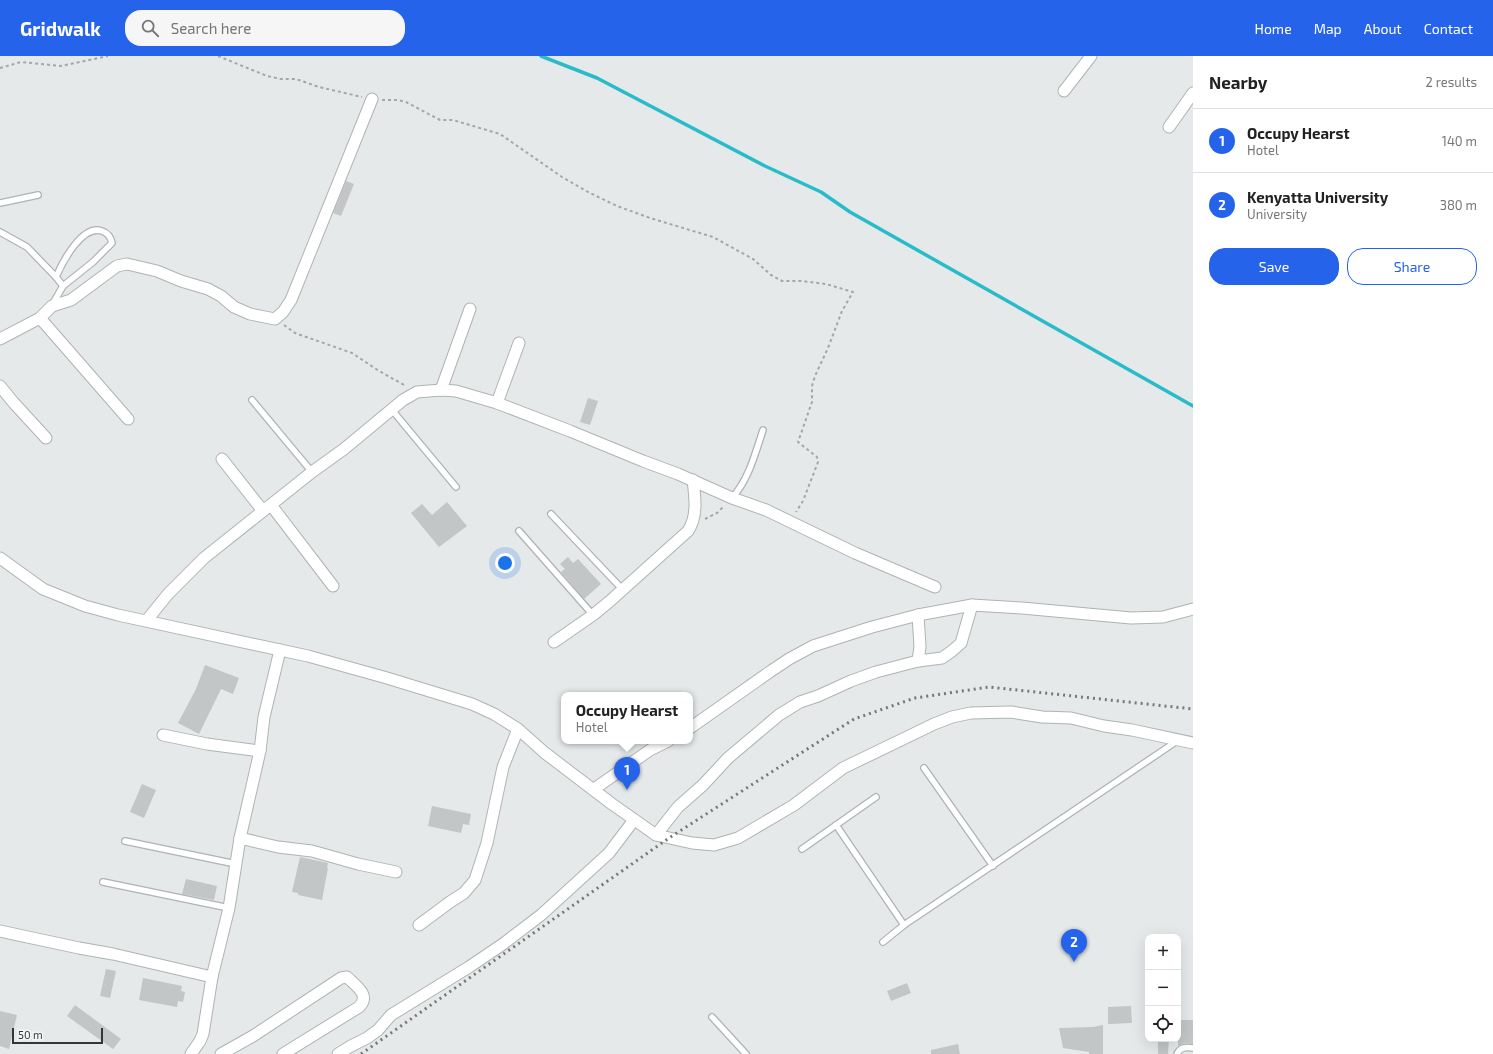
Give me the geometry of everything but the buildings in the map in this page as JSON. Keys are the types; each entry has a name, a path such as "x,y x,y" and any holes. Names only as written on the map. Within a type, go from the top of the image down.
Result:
{"street":[{"path":"1064,91 1091,56"},
{"path":"1169,127 1193,93"},
{"path":"0,339 40,318 52,306 71,300 117,266 127,264 157,270 180,281 208,289 221,296 234,307 250,314 274,319 283,312 291,300 372,99"},
{"path":"441,390 470,309"},
{"path":"40,318 128,419"},
{"path":"497,403 519,343"},
{"path":"0,386 46,438"},
{"path":"146,620 187,574 204,558 312,472 344,449 403,400 417,392 441,390 456,391 497,403 570,431 693,480 732,498 790,521 855,553 936,586"},
{"path":"222,459 267,508 332,586"},
{"path":"554,642 593,615 688,531 693,524 695,504 693,480"},
{"path":"0,558 43,589 85,606 314,658 388,678 472,704 494,714 518,729 545,753 656,835 692,843 714,845 738,838 794,805 843,768 934,724 952,717 971,713 1010,712 1042,717 1071,718 1193,743"},
{"path":"656,835 678,807 703,785 728,758 779,715 800,702 818,696 851,681 888,668 918,661 942,658 962,643 972,605"},
{"path":"693,726 788,659 813,646 872,627 918,615 972,605 1131,618 1162,617 1193,609"},
{"path":"918,615 920,647 918,661"},
{"path":"191,1054 203,1034 212,977 229,908 240,838 260,751 264,717 280,650"},
{"path":"419,925 464,893 475,880 487,843 503,767 518,729"},
{"path":"163,735 207,744 260,751"},
{"path":"594,789 650,750 662,744"},
{"path":"338,1054 367,1038 378,1030 391,1015 470,967 541,915 609,853 634,820"},
{"path":"240,838 293,850 312,851 358,864 396,872"},
{"path":"0,931 113,954 212,977"},
{"path":"221,1054 253,1036 342,978 347,977 363,994 365,998 364,1003 359,1008 283,1054"}],"lane":[{"path":"0,203 38,195"},
{"path":"52,306 63,286 110,246 112,243 110,237 97,230 88,234 70,250 56,277"},
{"path":"0,232 27,247 63,286"},
{"path":"252,400 312,472"},
{"path":"392,410 456,487"},
{"path":"732,498 740,489 747,475 763,430"},
{"path":"551,514 623,590"},
{"path":"518,531 593,615"},
{"path":"883,942 904,925 1177,740"},
{"path":"924,768 993,866"},
{"path":"802,849 876,797"},
{"path":"836,826 904,925"},
{"path":"125,841 236,864"},
{"path":"103,882 229,908"},
{"path":"712,1016 746,1054"},
{"path":"1177,1054 1179,1050 1183,1048 1193,1048"}],"path":[{"path":"0,68 21,62 61,66 108,56"},
{"path":"218,56 267,76 281,79 296,79 319,87 372,99 398,100 406,102 440,120 453,120 500,134 590,193 617,206 650,218 713,237 753,259 771,275 782,281 802,281 826,284 853,292 842,311 812,386 812,402 798,442 817,456 818,462 803,501 790,521"},
{"path":"274,319 295,333 352,353 379,371 417,392"},
{"path":"693,524 717,512 732,498"}],"waterway":[{"path":"541,56 597,78 765,166 821,192 850,212 1193,406"}],"railway":[{"path":"361,1054 669,838 854,719 915,698 989,687 1193,709"}],"place":[{"name":"Occupy Hearst","path":"627,790"},
{"name":"Kenyatta University","path":"1074,962"}]}
